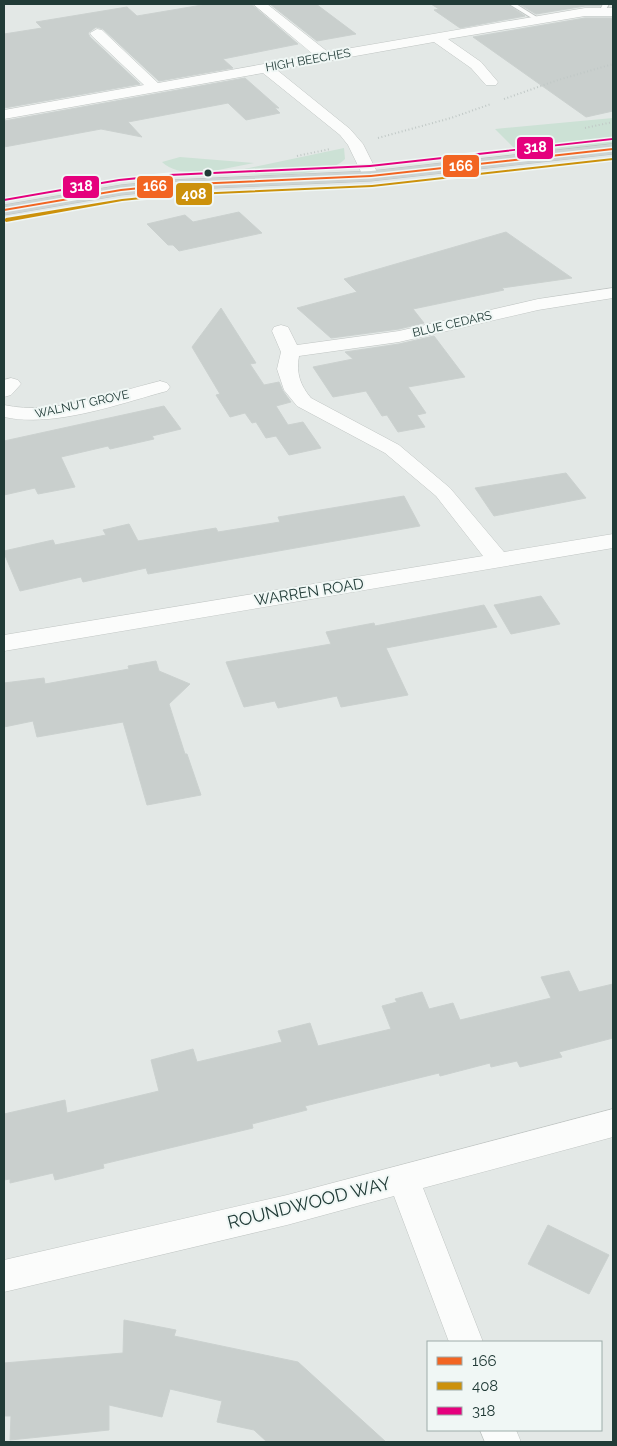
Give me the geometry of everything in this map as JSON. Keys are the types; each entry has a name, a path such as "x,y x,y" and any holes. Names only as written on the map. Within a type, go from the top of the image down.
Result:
{"main road":[{"path":"4,210 122,190 170,185 371,176 613,149"}],"street":[{"path":"260,4 325,57"},
{"name":"HIGH BEECHES","path":"4,115 537,19 607,9"},
{"path":"98,32 155,88"},
{"path":"438,38 476,65 491,82"},
{"path":"265,67 345,132 355,144 371,176"},
{"name":"BLUE CEDARS","path":"290,352 380,340 525,306 574,297 613,293"},
{"path":"281,331 290,352 288,369 294,390 304,402 392,449 443,492 499,561"},
{"name":"WALNUT GROVE","path":"4,411 14,415 42,415 160,388"},
{"name":"WARREN ROAD","path":"4,643 613,541"},
{"name":"ROUNDWOOD WAY","path":"4,1276 287,1210 613,1123"},
{"path":"404,1180 466,1341"}],"lane":[{"path":"512,4 537,19"}],"path":[{"path":"355,144 451,118 558,80 613,64"}],"green space":[{"path":"613,118 613,144 522,156 495,129"},
{"path":"344,148 345,159 323,170 273,175 230,172"},
{"path":"180,157 254,163 213,171 212,169 203,169 203,172 193,172 176,170 162,162"}],"building":[{"path":"208,4 251,4 298,44 223,59 233,68 159,81 103,29 96,27 88,33 90,37 140,84 4,108 4,34 42,28 36,22 127,7 137,16"},
{"path":"270,4 316,4 356,34 317,41"},
{"path":"431,4 507,4 525,16 460,28 434,10 439,9"},
{"path":"519,4 601,4 600,6 585,6 536,14"},
{"path":"585,18 613,18 613,111 586,117 473,37"},
{"path":"245,78 279,108 275,108 280,113 246,120 228,103 128,122 142,137 101,129 4,147 4,121"},
{"path":"239,212 262,233 179,251 173,245 168,245 147,224 185,215 193,222"},
{"path":"506,232 572,278 502,288 504,290 413,309 424,323 399,329 331,338 297,308 357,292 344,279"},
{"path":"221,308 256,363 250,364 264,385 279,382 291,402 276,406 288,425 303,422 321,448 289,455 276,436 266,438 256,422 252,423 245,413 230,417 216,395 220,394 192,347"},
{"path":"434,336 465,377 408,387 426,413 417,415 425,427 398,432 387,415 382,416 366,391 333,397 313,367 353,359 345,352 399,344"},
{"path":"164,406 181,429 152,436 154,439 110,449 108,446 61,457 75,487 38,494 35,488 4,495 4,441"},
{"path":"566,473 586,498 494,516 475,488"},
{"path":"404,496 420,526 148,574 146,568 83,582 81,577 20,591 4,553 4,551 53,540 55,545 106,535 103,530 129,524 138,541 216,528 218,532 280,522 278,517"},
{"path":"541,596 560,624 511,634 494,605"},
{"path":"484,605 497,627 386,648 408,695 341,707 337,696 278,708 275,701 244,707 226,662 331,644 326,632 374,623 375,626"},
{"path":"156,661 159,671 190,684 169,704 201,795 147,805 123,722 37,737 33,721 4,727 4,683 44,678 45,684 129,669 128,666"},
{"path":"569,971 579,992 613,984 613,1038 559,1052 562,1057 520,1067 517,1061 491,1067 490,1063 440,1076 439,1073 305,1106 307,1110 252,1124 253,1128 103,1164 104,1168 55,1180 53,1173 10,1183 10,1179 4,1180 4,1114 65,1100 67,1113 159,1091 151,1060 193,1049 197,1062 282,1042 278,1031 310,1023 318,1046 391,1029 382,1006 397,1002 395,999 422,992 429,1009 453,1003 460,1020 551,998 541,977"},
{"path":"548,1225 609,1255 589,1294 528,1264"},
{"path":"124,1320 176,1330 174,1336 298,1362 386,1442 267,1442 254,1430 217,1422 222,1401 170,1389 162,1417 109,1405 109,1430 10,1440 11,1416 4,1416 4,1363 123,1353"}],"transit line":[{"name":"318","path":"4,200 119,180 169,175 370,166 612,139"},
{"name":"166","path":"4,210 121,190 170,185 371,176 613,149"},
{"name":"408","path":"6,220 122,200 171,195 372,186 613,159"}]}
